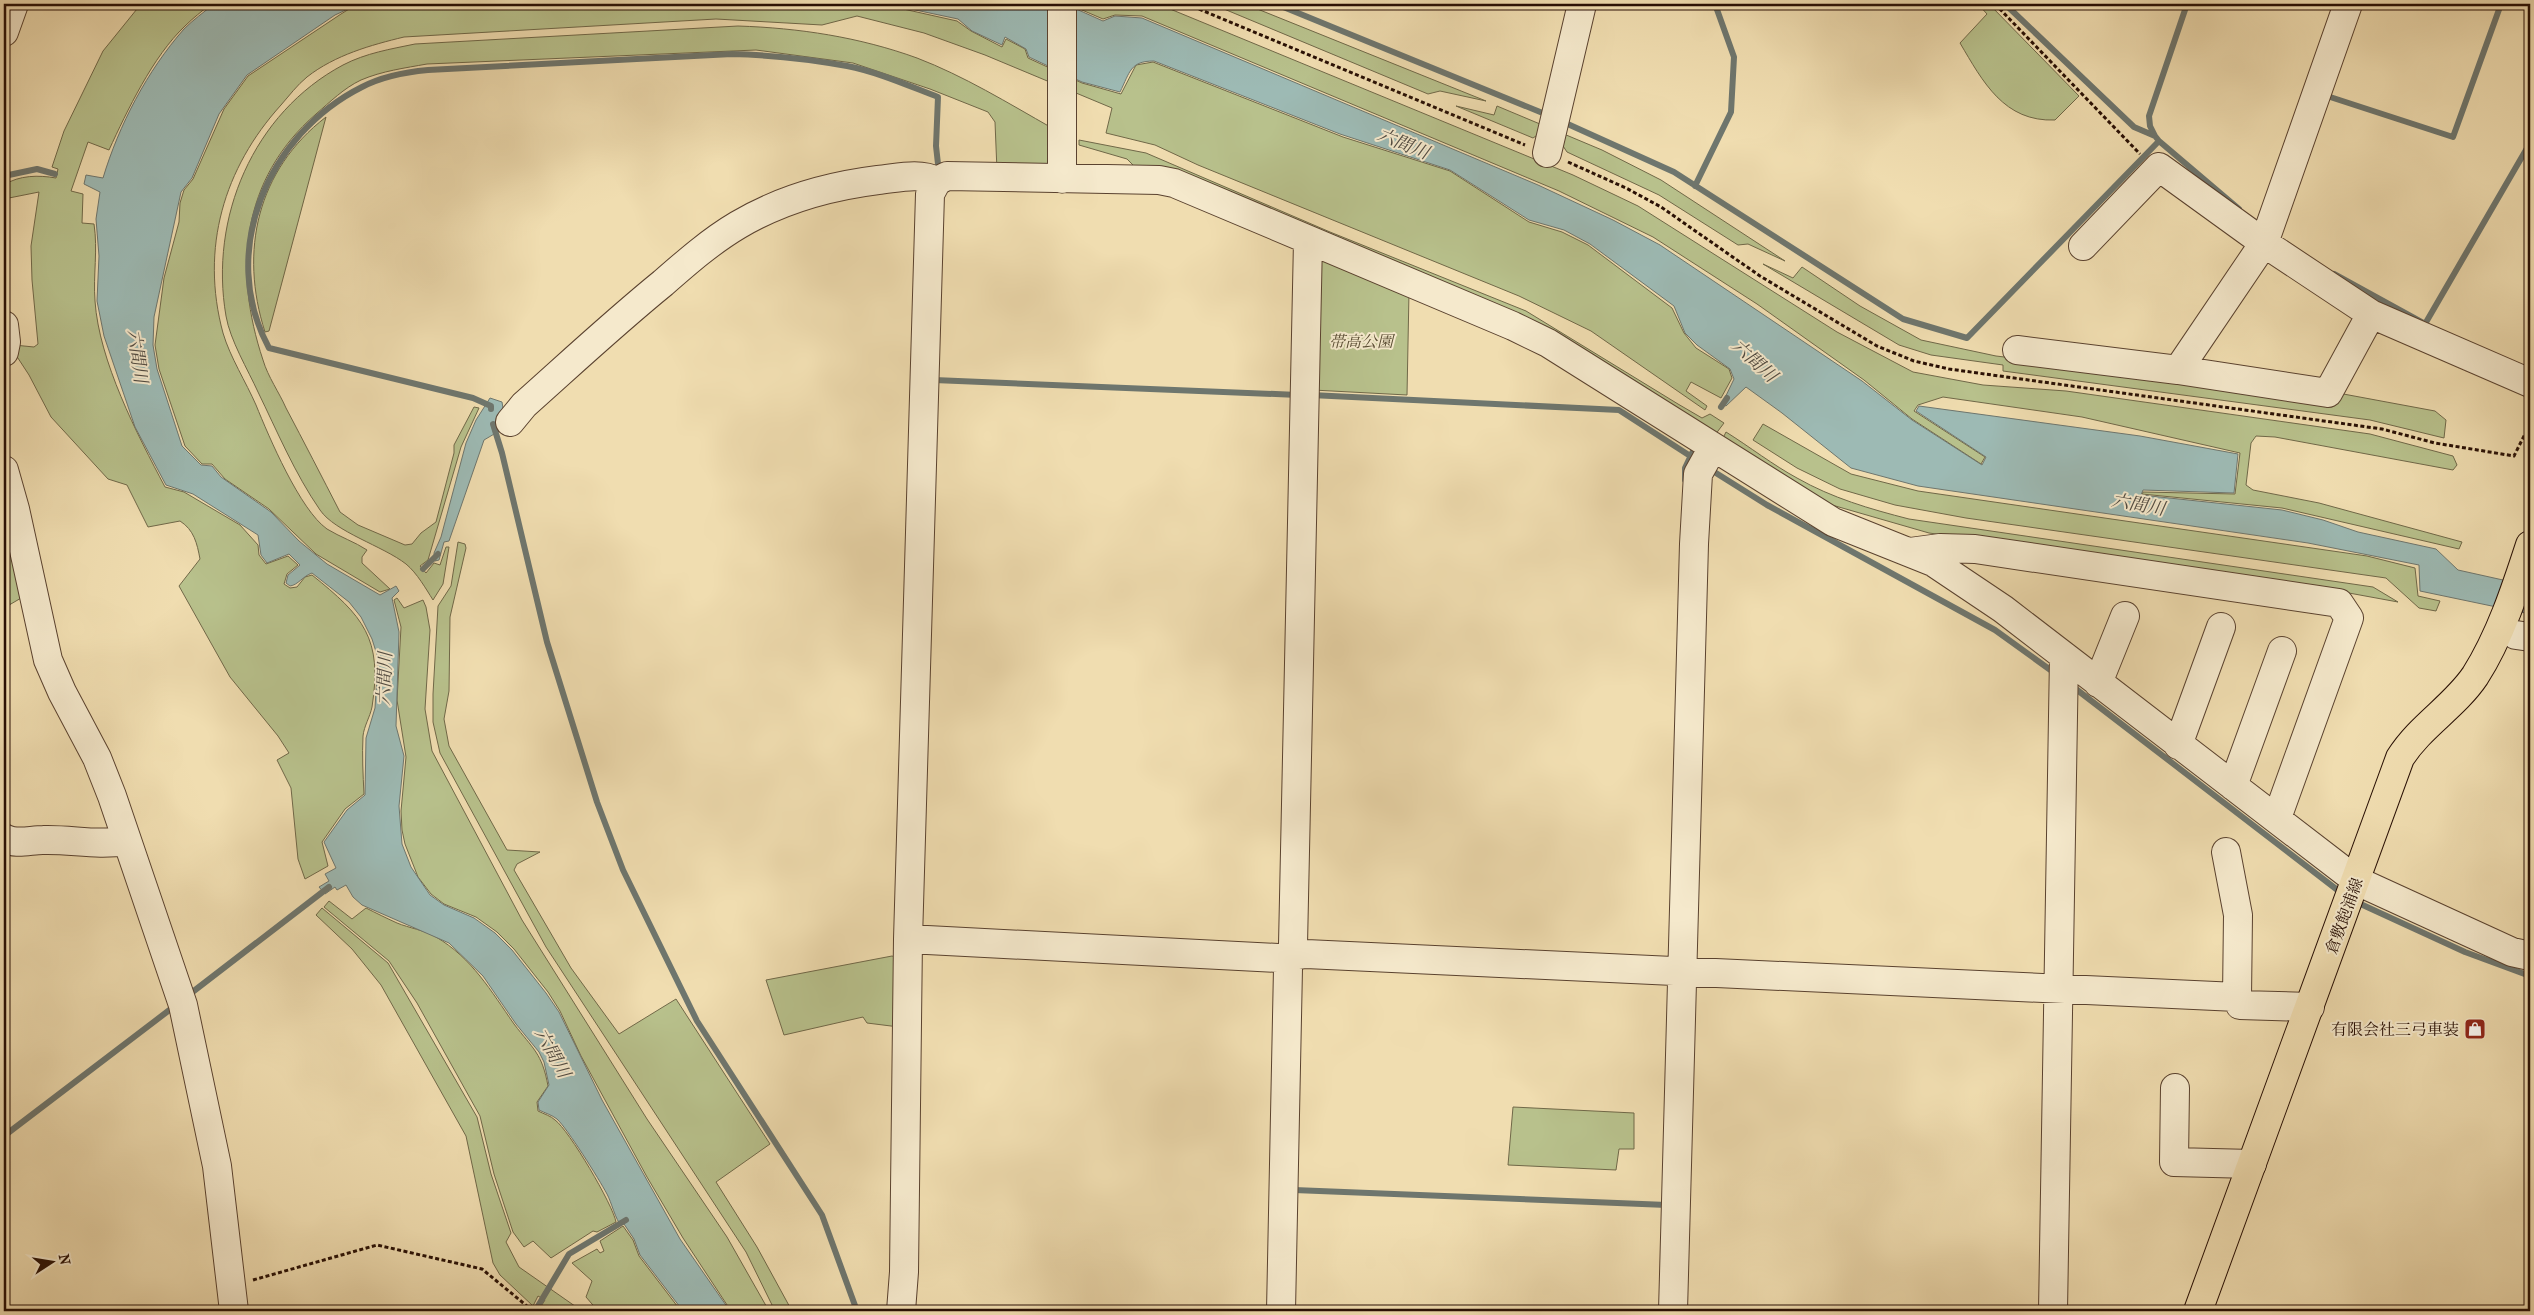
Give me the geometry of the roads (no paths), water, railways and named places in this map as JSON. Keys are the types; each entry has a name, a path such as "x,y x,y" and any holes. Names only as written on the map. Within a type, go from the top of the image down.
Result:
{"main road":[{"name":"倉敷飽浦線","path":"2198,1311 2353,893 2400,758 2412,740 2436,718 2514,635 2527,553"}],"street":[{"path":"4,32 14,4"},
{"path":"1062,4 1062,179"},
{"path":"1550,143 1582,4"},
{"path":"2178,370 2266,236 2348,4"},
{"path":"2083,246 2159,167 2266,236 2371,314 2530,383"},
{"path":"511,408 710,244 739,224 779,206 821,191 862,182 911,176 928,176 937,181"},
{"path":"901,1311 916,939 930,194 937,181 947,176 1159,180 1174,183 1308,241 1514,326 1548,343 1707,458 1833,522 1933,562 2003,608 2063,672 2098,683 2277,818 2353,893 2512,952 2530,956"},
{"path":"1281,1311 1288,968 1291,957 1298,757 1308,241"},
{"path":"2017,350 2178,370 2328,393 2371,314"},
{"path":"4,325 6,342 4,352"},
{"path":"1673,1311 1676,970 1694,544 1707,458"},
{"path":"4,470 15,509 48,660 62,692 97,758 112,796 182,1000 217,1166 232,1299"},
{"path":"1908,553 1940,548 1975,549 2339,603 2348,618 2277,818"},
{"path":"2098,683 2126,616"},
{"path":"2178,744 2221,627"},
{"path":"2233,786 2282,651"},
{"path":"2053,1311 2055,1111 2053,988 2063,672"},
{"path":"4,838 16,842 43,840 104,844 126,840"},
{"path":"2226,852 2238,914 2237,996 2240,1005 2310,1007"},
{"path":"916,939 1278,958 1306,954 2237,996"},
{"path":"2175,1088 2174,1162 2252,1164"}],"water":[{"name":"六間川","path":"214,4 359,4 335,15 247,75 219,114 192,178 181,192 154,317 153,345 157,369 182,446 201,465 212,466 221,477 271,512 299,541 327,564 380,595 396,586 399,591 392,598 399,632 396,726 404,756 399,806 402,844 411,867 430,895 444,905 474,918 495,933 512,950 546,993 559,1012 602,1100 680,1239 730,1311 683,1311 640,1255 634,1239 624,1224 621,1225 619,1223 607,1194 562,1124 551,1115 539,1110 538,1102 549,1085 544,1062 539,1052 516,1024 483,976 449,943 362,905 353,897 346,885 337,890 335,887 325,894 319,887 329,881 325,874 336,868 324,842 347,810 365,795 366,738 375,708 378,658 372,639 361,617 349,602 312,573 293,585 290,586 286,583 288,575 300,565 289,554 267,563 261,555 258,535 193,494 166,485 135,427 104,336 97,301 99,256 96,219 100,192 84,184 86,175 103,178 117,138 146,81 184,29"},
{"name":"六間川","path":"887,4 1065,4 1103,21 1115,16 1142,18 1538,185 1613,220 1660,245 1862,381 1912,420 1982,465 1986,457 1916,411 1919,406 2140,436 2238,454 2234,493 2143,490 2141,495 2282,510 2323,520 2358,532 2436,549 2458,570 2530,586 2530,614 2420,591 2419,565 2308,543 1918,486 1851,468 1746,387 1726,406 1722,404 1734,379 1730,369 1697,345 1685,333 1674,306 1590,244 1564,230 1529,220 1450,170 1340,134 1154,61 1140,63 1135,66 1129,73 1120,92 1082,82 1029,57 1026,49 1005,37 1002,45 972,31 958,19"},
{"path":"490,398 502,402 506,427 484,440 449,541 444,542 439,560 435,561 434,553 441,537 466,443 476,420"}],"waterway":[{"path":"1276,4 1550,116"},
{"path":"1695,186 1731,112 1734,57 1715,4"},
{"path":"1561,121 1674,172 1903,319 1967,338 2159,141 2155,136 2134,127 2005,4"},
{"path":"2155,136 2150,126 2149,116 2187,4"},
{"path":"2324,95 2453,137 2501,4"},
{"path":"491,409 491,406 473,398 269,348 254,311 248,273 251,236 261,199 278,165 300,134 329,108 362,87 395,75 428,70 732,54 818,61 870,72 938,97 936,146 938,164"},
{"path":"2159,141 2239,209"},
{"path":"2334,274 2425,324 2530,143"},
{"path":"4,176 37,169 55,174"},
{"path":"934,380 1298,395"},
{"path":"1311,395 1619,410 1698,461"},
{"path":"1721,407 1727,398"},
{"path":"493,424 502,453 547,642 597,802 623,870 697,1021 822,1215 857,1311"},
{"path":"1685,480 1685,468 1694,449"},
{"path":"1708,468 1767,505 1995,630 2056,674"},
{"path":"423,569 438,554"},
{"path":"2072,686 2344,895"},
{"path":"186,997 329,887"},
{"path":"2354,901 2465,952 2530,976"},
{"path":"4,1136 176,1005"},
{"path":"1294,1190 1667,1205"},
{"path":"535,1311 569,1254 626,1220"}],"place":[{"name":"有限会社三弓車装","path":"2475,1029"}],"park label":[{"name":"帯高公園","path":"1361,341"}]}
